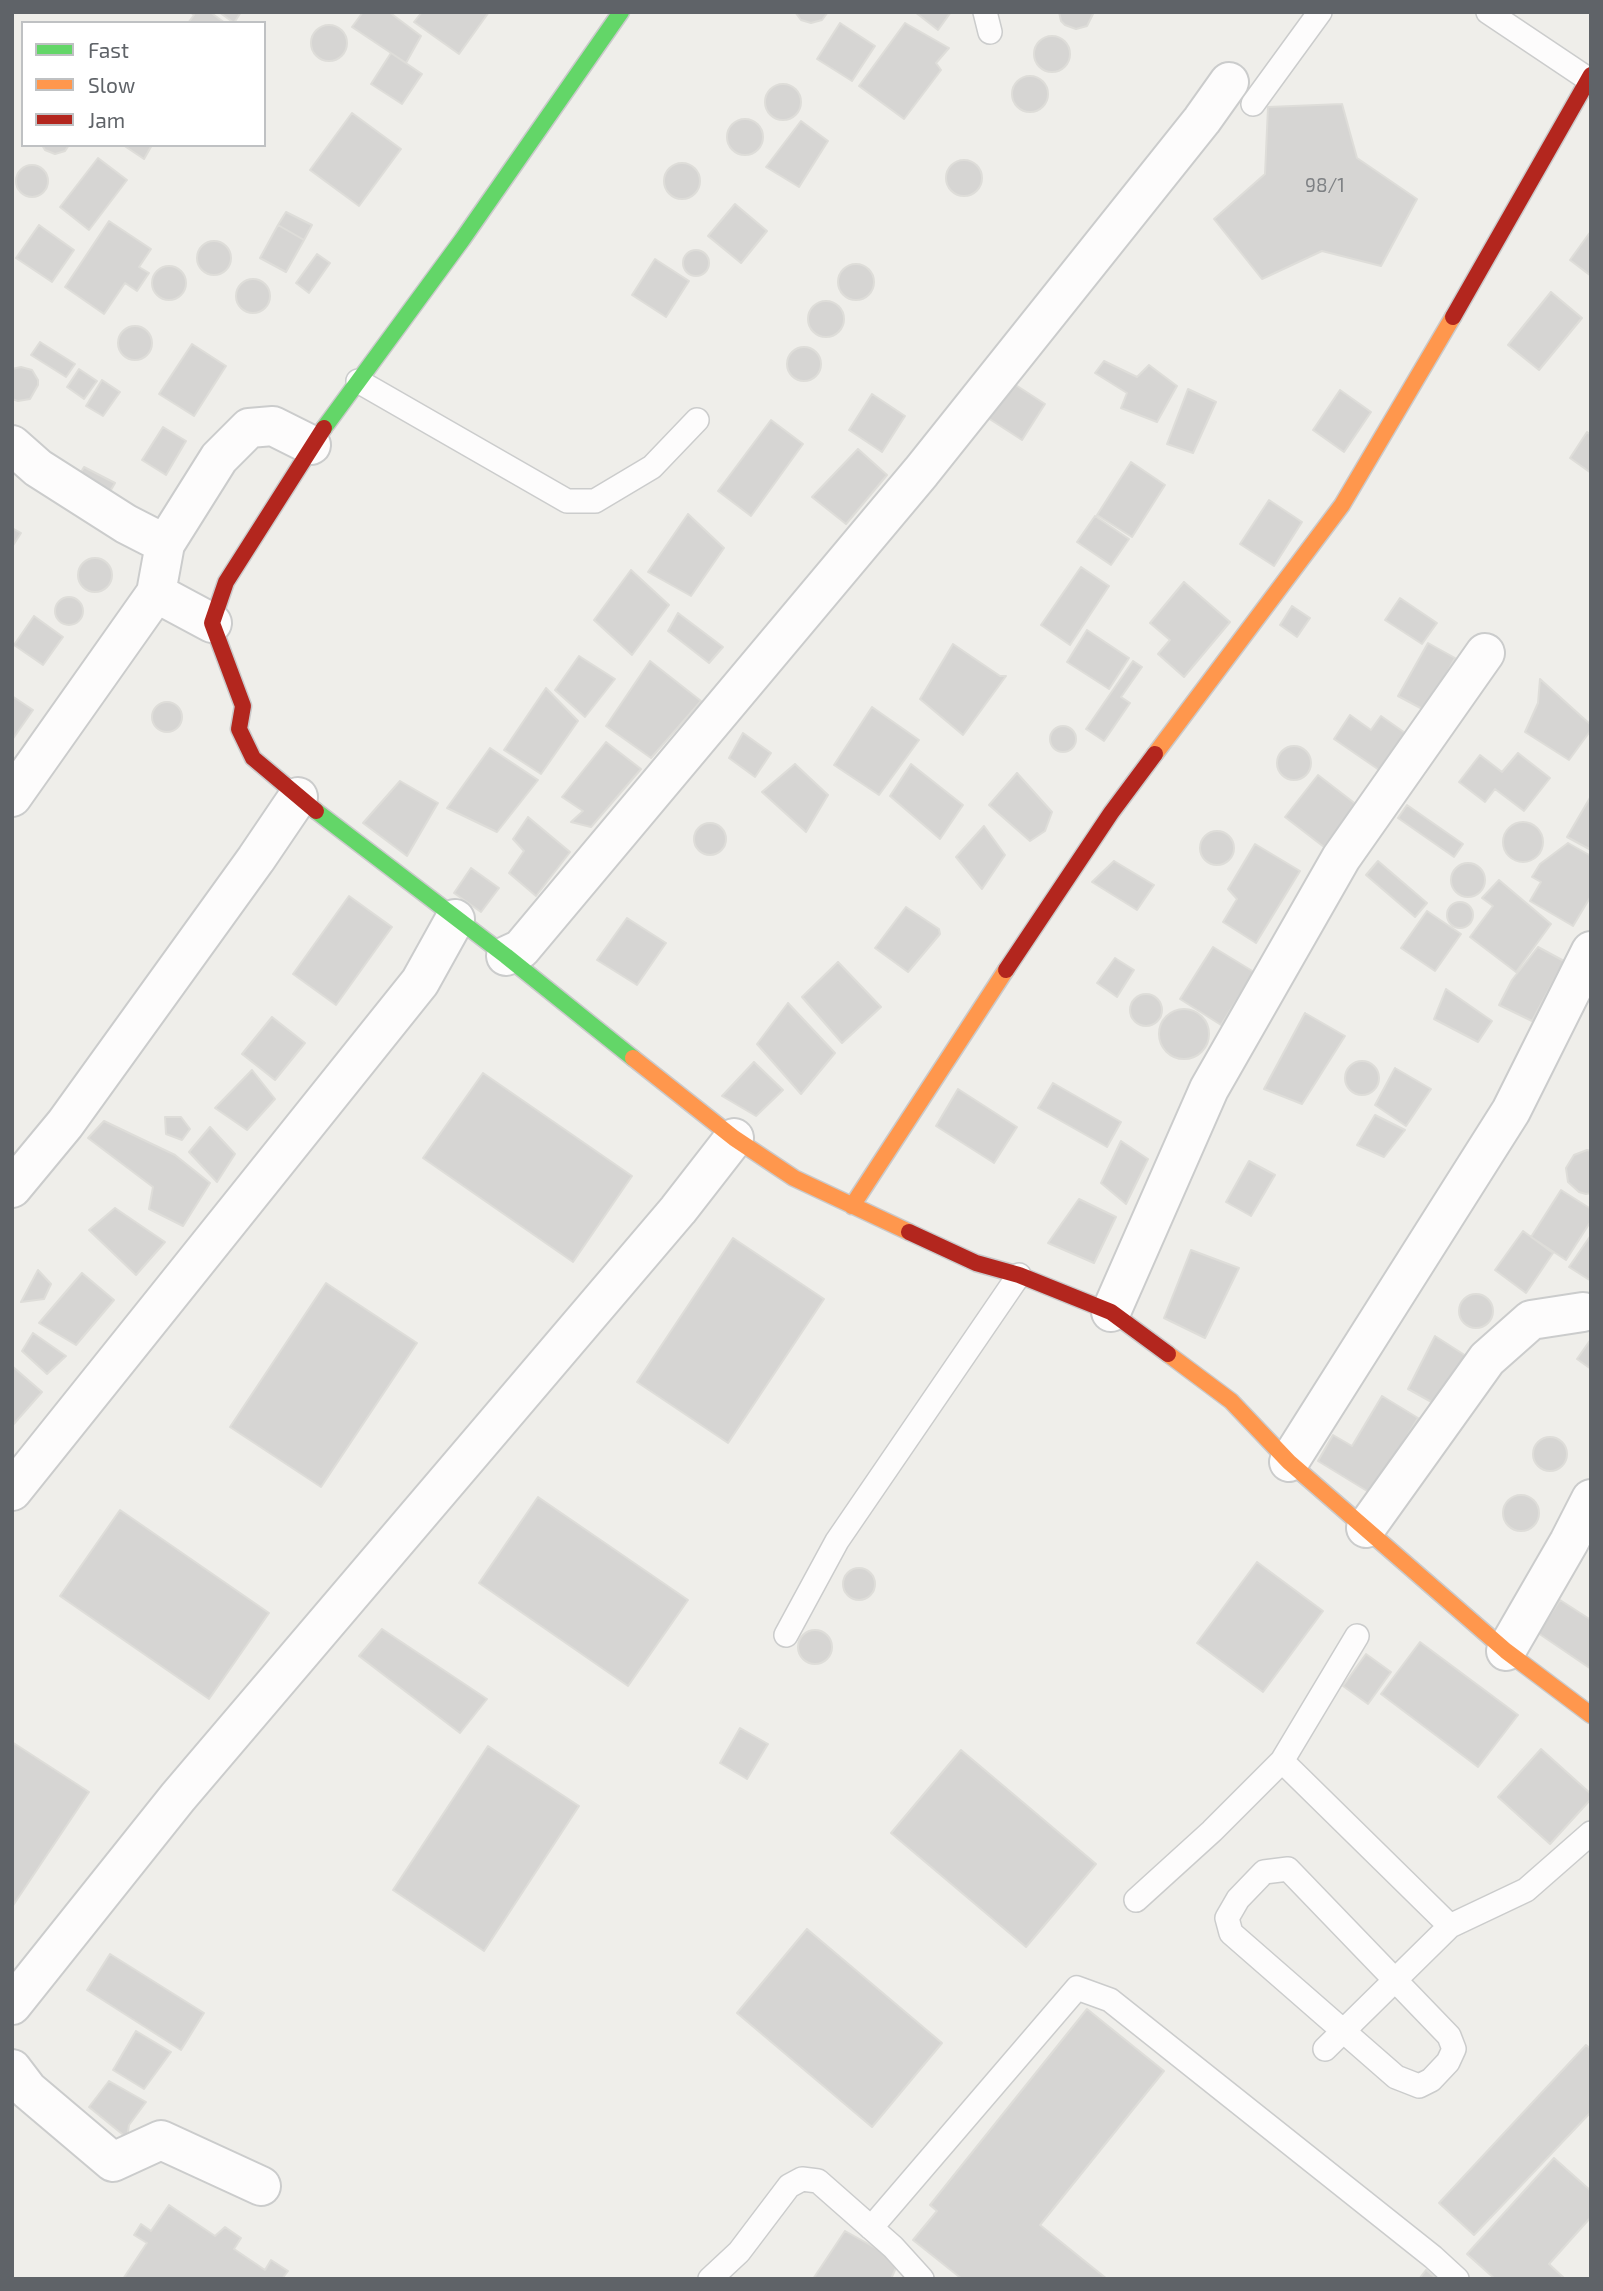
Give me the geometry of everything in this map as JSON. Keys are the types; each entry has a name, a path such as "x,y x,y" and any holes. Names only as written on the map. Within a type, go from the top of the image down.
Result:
{"street":[{"path":"621,12 461,240 311,445 226,582 212,623 243,706 239,729 253,758 298,797 506,956 734,1138 794,1178 976,1263 1019,1275 1111,1312 1231,1401 1289,1462 1506,1651 1591,1715"},
{"path":"852,1206 1111,813 1342,505 1507,225 1590,77"},
{"path":"506,956 521,949 921,472 1202,120 1241,93"},
{"path":"12,797 156,593 165,544 219,458 249,428 273,426 311,445"},
{"path":"12,445 38,468 127,524 165,544"},
{"path":"156,593 212,623"},
{"path":"1111,1312 1209,1089 1341,858 1485,653"},
{"path":"12,1188 65,1124 298,797"},
{"path":"12,1491 419,982 455,919"},
{"path":"1289,1462 1511,1111 1591,951"},
{"path":"12,2005 178,1797 678,1210 734,1138"},
{"path":"1366,1528 1487,1359 1531,1320 1583,1312"},
{"path":"1506,1651 1591,1499"},
{"path":"12,2069 27,2090 113,2162 161,2140 261,2186"}],"lane":[{"path":"1241,93 1320,12"},
{"path":"1488,12 1590,77"},
{"path":"358,381 567,501 595,501 652,467 697,420"},
{"path":"786,1634 837,1541 1019,1275"},
{"path":"1136,1900 1282,1762 1357,1636"},
{"path":"1282,1762 1450,1926"},
{"path":"1325,2049 1450,1926 1526,1890 1591,1833"},
{"path":"1288,1869 1394,1980 1449,2036 1454,2049 1448,2062 1431,2080 1419,2086 1396,2077 1231,1933 1227,1918 1238,1899 1264,1872 1288,1869"},
{"path":"871,2228 1077,1988 1110,2000 1433,2257 1457,2279"},
{"path":"710,2279 739,2252 789,2186 802,2179 818,2181 871,2228 922,2279"}],"building":[{"path":"190,12 210,12 222,21 190,21 194,15"},
{"path":"219,12 241,12 235,21"},
{"path":"363,12 389,12 421,36 406,63 352,27"},
{"path":"422,12 489,12 459,54 414,22"},
{"path":"795,12 828,12 822,20 811,23 801,20"},
{"path":"915,12 951,12 938,30"},
{"path":"1059,12 1094,12 1087,26 1076,29 1061,21"},
{"path":"840,23 875,46 852,81 817,59"},
{"path":"905,23 949,48 936,63 941,70 904,119 859,86"},
{"path":"329,25 342,30 347,43 342,56 329,61 316,56 311,43 316,30"},
{"path":"1052,36 1064,42 1070,54 1064,66 1052,72 1040,66 1034,54 1040,42"},
{"path":"391,53 422,74 402,104 371,84"},
{"path":"1030,76 1042,82 1048,94 1042,106 1030,112 1018,106 1012,94 1018,82"},
{"path":"783,84 795,90 801,102 795,114 783,120 771,114 765,102 771,90"},
{"path":"1342,104 1357,158 1417,199 1381,266 1322,251 1262,279 1214,219 1265,174 1268,107"},
{"path":"352,113 401,149 359,206 310,170"},
{"path":"745,119 757,125 763,137 757,149 745,155 733,149 727,137 733,125"},
{"path":"801,121 828,141 799,187 766,167"},
{"path":"43,147 68,147 65,151 55,154"},
{"path":"126,147 151,147 144,159"},
{"path":"98,158 127,180 89,230 60,207"},
{"path":"964,160 976,166 982,178 976,190 964,196 952,190 946,178 952,166"},
{"path":"682,163 694,169 700,181 694,193 682,199 670,193 664,181 670,169"},
{"path":"32,165 43,170 48,181 43,192 32,197 21,192 16,181 21,170"},
{"path":"735,204 767,231 741,263 708,236"},
{"path":"286,212 312,225 304,240 278,225"},
{"path":"109,221 151,249 139,267 149,273 137,291 125,283 104,314 65,287"},
{"path":"39,225 74,250 52,282 16,258"},
{"path":"278,225 304,240 286,272 260,258"},
{"path":"1591,231 1591,276 1570,260"},
{"path":"214,241 226,246 231,258 226,270 214,275 202,270 197,258 202,246"},
{"path":"696,250 705,254 709,263 705,272 696,276 687,272 683,263 687,254"},
{"path":"317,254 330,263 309,293 296,283"},
{"path":"655,259 689,281 666,317 632,295"},
{"path":"856,264 868,270 874,282 868,294 856,300 844,294 838,282 844,270"},
{"path":"169,266 181,271 186,283 181,295 169,300 157,295 152,283 157,271"},
{"path":"253,279 265,284 270,296 265,308 253,313 241,308 236,296 241,284"},
{"path":"1551,292 1582,318 1539,370 1508,345"},
{"path":"826,301 838,307 844,319 838,331 826,337 814,331 808,319 814,307"},
{"path":"135,326 147,331 152,343 147,355 135,360 123,355 118,343 123,331"},
{"path":"40,342 75,364 66,377 31,355"},
{"path":"192,344 226,366 194,416 159,394"},
{"path":"804,347 816,352 821,364 816,376 804,381 792,376 787,364 792,352"},
{"path":"1104,361 1137,377 1149,365 1177,386 1157,422 1121,408 1127,393 1095,373"},
{"path":"21,367 32,370 38,385 30,399 18,401 12,399 12,369"},
{"path":"79,369 97,381 84,399 67,387"},
{"path":"102,380 120,392 103,416 86,406"},
{"path":"1011,382 1045,404 1022,440 988,418"},
{"path":"1188,389 1216,402 1193,453 1167,444"},
{"path":"1340,390 1371,412 1344,452 1313,430"},
{"path":"872,394 905,416 882,452 849,430"},
{"path":"771,420 803,444 751,516 718,491"},
{"path":"163,427 186,441 166,475 142,460"},
{"path":"1587,432 1591,435 1591,473 1570,458"},
{"path":"858,449 887,475 846,524 812,497"},
{"path":"1131,462 1165,485 1132,537 1097,515"},
{"path":"84,467 115,483 108,495 77,479"},
{"path":"1269,500 1302,522 1274,566 1240,544"},
{"path":"688,514 724,548 691,596 648,572"},
{"path":"1095,516 1129,539 1111,565 1077,542"},
{"path":"12,528 21,533 12,547"},
{"path":"95,558 107,563 112,575 107,587 95,592 83,587 78,575 83,563"},
{"path":"1081,567 1109,586 1070,645 1041,625"},
{"path":"631,570 669,605 632,655 594,620"},
{"path":"1184,582 1230,622 1184,677 1158,654 1170,640 1150,623"},
{"path":"69,597 79,601 83,611 79,621 69,625 59,621 55,611 59,601"},
{"path":"1400,598 1437,623 1422,644 1385,620"},
{"path":"1292,606 1310,618 1297,637 1280,625"},
{"path":"678,613 723,647 709,663 668,631"},
{"path":"34,616 63,637 43,665 14,645"},
{"path":"1087,630 1129,658 1109,689 1067,662"},
{"path":"1428,643 1455,658 1426,711 1398,696"},
{"path":"953,644 1000,676 1006,676 963,735 920,699"},
{"path":"579,656 615,679 585,717 555,690"},
{"path":"650,661 701,701 651,758 606,726"},
{"path":"1133,661 1142,667 1121,697 1130,703 1104,741 1086,729"},
{"path":"1540,679 1591,725 1591,730 1569,760 1525,732 1538,703"},
{"path":"546,688 578,721 541,774 504,750"},
{"path":"12,696 33,710 12,740"},
{"path":"167,702 178,706 182,717 178,728 167,732 156,728 152,717 156,706"},
{"path":"872,707 919,740 879,795 834,765"},
{"path":"1350,715 1371,730 1381,716 1408,735 1382,772 1334,739"},
{"path":"1063,726 1072,730 1076,739 1072,748 1063,752 1054,748 1050,739 1054,730"},
{"path":"743,733 771,753 755,777 729,758"},
{"path":"606,742 641,769 591,827 571,822 583,811 562,797"},
{"path":"1294,746 1306,751 1311,763 1306,775 1294,780 1282,775 1277,763 1282,751"},
{"path":"490,748 538,780 497,832 447,808"},
{"path":"1518,753 1550,778 1524,811 1495,789 1485,802 1459,782 1480,755 1502,772"},
{"path":"795,764 828,795 806,832 762,792"},
{"path":"911,764 963,805 940,839 890,796"},
{"path":"1017,773 1052,812 1045,831 1030,841 989,805"},
{"path":"1318,775 1357,805 1324,847 1285,817"},
{"path":"400,781 438,803 407,856 363,823"},
{"path":"1591,796 1591,850 1567,837"},
{"path":"1407,805 1463,844 1454,857 1398,818"},
{"path":"528,817 570,852 536,896 509,873 524,851 513,839"},
{"path":"1523,822 1537,828 1543,842 1537,856 1523,862 1509,856 1503,842 1509,828"},
{"path":"710,823 721,828 726,839 721,850 710,855 699,850 694,839 699,828"},
{"path":"984,826 1005,855 982,889 956,857"},
{"path":"1217,831 1229,836 1234,848 1229,860 1217,865 1205,860 1200,848 1205,836"},
{"path":"1568,843 1591,856 1591,896 1573,926 1530,901 1541,882 1532,877 1540,864"},
{"path":"1255,844 1300,871 1256,943 1223,922 1237,899 1228,889"},
{"path":"1114,861 1154,885 1137,910 1092,882"},
{"path":"1378,861 1427,903 1415,917 1366,875"},
{"path":"1468,863 1480,868 1485,880 1480,892 1468,897 1456,892 1451,880 1456,868"},
{"path":"471,868 499,888 481,912 454,893"},
{"path":"1499,880 1551,924 1516,972 1470,937 1493,906 1482,898"},
{"path":"349,896 392,927 336,1005 293,974"},
{"path":"1460,902 1469,906 1473,915 1469,924 1460,928 1451,924 1447,915 1451,906"},
{"path":"906,907 939,929 940,934 908,972 875,948"},
{"path":"1427,911 1461,934 1435,971 1401,948"},
{"path":"627,918 666,943 637,985 597,960"},
{"path":"1213,947 1254,972 1221,1025 1180,999"},
{"path":"1538,947 1564,961 1532,1021 1499,1005 1512,980"},
{"path":"1115,958 1134,970 1117,997 1097,983"},
{"path":"838,962 881,1007 842,1043 802,997"},
{"path":"1446,989 1492,1021 1478,1042 1434,1019"},
{"path":"1146,994 1157,999 1162,1010 1157,1021 1146,1026 1135,1021 1130,1010 1135,999"},
{"path":"788,1003 835,1053 801,1094 757,1044"},
{"path":"1184,1009 1201,1017 1209,1034 1201,1051 1184,1059 1167,1051 1159,1034 1167,1017"},
{"path":"1305,1013 1345,1036 1302,1104 1264,1089"},
{"path":"272,1017 305,1043 275,1080 242,1054"},
{"path":"1362,1061 1374,1066 1379,1078 1374,1090 1362,1095 1350,1090 1345,1078 1350,1066"},
{"path":"754,1062 783,1090 756,1116 722,1096"},
{"path":"1395,1068 1431,1089 1406,1126 1375,1105"},
{"path":"252,1070 275,1099 247,1130 215,1108"},
{"path":"483,1073 632,1176 573,1262 423,1158"},
{"path":"1053,1083 1121,1122 1107,1147 1038,1108"},
{"path":"958,1089 1017,1127 994,1163 936,1126"},
{"path":"1375,1115 1405,1130 1384,1157 1357,1145"},
{"path":"165,1117 181,1117 190,1129 182,1140 166,1134"},
{"path":"104,1121 175,1155 210,1183 183,1226 149,1209 153,1187 88,1138"},
{"path":"210,1127 235,1154 217,1182 189,1152"},
{"path":"1121,1141 1148,1159 1126,1204 1101,1183"},
{"path":"1591,1151 1591,1193 1586,1194 1579,1192 1568,1182 1566,1168 1574,1155"},
{"path":"1249,1161 1275,1175 1251,1216 1226,1202"},
{"path":"1561,1190 1591,1209 1591,1221 1566,1260 1531,1237"},
{"path":"1079,1199 1116,1217 1094,1263 1048,1243"},
{"path":"115,1208 165,1242 136,1275 89,1230"},
{"path":"1523,1231 1553,1253 1526,1293 1495,1270"},
{"path":"1591,1235 1591,1281 1569,1267"},
{"path":"733,1238 824,1299 728,1443 637,1382"},
{"path":"1191,1250 1239,1268 1205,1338 1164,1318"},
{"path":"38,1270 51,1284 44,1299 21,1302"},
{"path":"82,1273 114,1300 76,1345 39,1323"},
{"path":"326,1283 417,1343 321,1487 230,1427"},
{"path":"1476,1294 1488,1299 1493,1311 1488,1323 1476,1328 1464,1323 1459,1311 1464,1299"},
{"path":"33,1333 66,1356 47,1374 22,1351"},
{"path":"1435,1336 1474,1361 1446,1410 1408,1389"},
{"path":"1591,1339 1591,1369 1577,1359"},
{"path":"12,1366 42,1392 12,1426"},
{"path":"1382,1396 1418,1418 1372,1494 1318,1461 1333,1435 1352,1446"},
{"path":"1550,1437 1562,1442 1567,1454 1562,1466 1550,1471 1538,1466 1533,1454 1538,1442"},
{"path":"1521,1495 1533,1501 1539,1513 1533,1525 1521,1531 1509,1525 1503,1513 1509,1501"},
{"path":"538,1497 688,1600 628,1686 479,1583"},
{"path":"120,1510 269,1613 209,1699 60,1596"},
{"path":"1257,1562 1323,1611 1263,1692 1197,1643"},
{"path":"859,1568 871,1572 875,1584 871,1596 859,1600 847,1596 843,1584 847,1572"},
{"path":"1560,1600 1591,1620 1591,1669 1538,1633"},
{"path":"382,1629 487,1699 460,1733 359,1656"},
{"path":"815,1630 827,1635 832,1647 827,1659 815,1664 803,1659 798,1647 803,1635"},
{"path":"1420,1642 1518,1715 1478,1767 1381,1694"},
{"path":"1366,1654 1391,1672 1368,1704 1343,1686"},
{"path":"740,1728 768,1744 747,1779 720,1763"},
{"path":"12,1742 89,1792 12,1907"},
{"path":"488,1746 579,1806 484,1951 393,1890"},
{"path":"1541,1749 1591,1794 1591,1799 1550,1844 1498,1797"},
{"path":"961,1750 1096,1864 1026,1947 891,1833"},
{"path":"807,1929 942,2043 872,2127 737,2013"},
{"path":"110,1954 204,2013 181,2050 87,1990"},
{"path":"1087,2009 1164,2071 1040,2225 1107,2279 962,2279 913,2240 937,2211 930,2205"},
{"path":"136,2031 171,2052 144,2089 113,2070"},
{"path":"1586,2045 1591,2049 1591,2112 1474,2235 1439,2203"},
{"path":"109,2081 146,2102 129,2125 127,2138 89,2107"},
{"path":"1554,2158 1591,2191 1591,2217 1549,2264 1565,2279 1495,2279 1467,2254"},
{"path":"169,2205 215,2236 225,2227 241,2238 234,2249 265,2270 271,2260 288,2271 282,2279 123,2279 147,2243 134,2235 141,2224 151,2231"},
{"path":"845,2231 899,2261 891,2279 813,2279"},
{"path":"1426,2270 1437,2279 1419,2279"}],"traffic: fast":[{"path":"324,428 462,240 621,12"},
{"path":"316,811 506,956 633,1058"}],"traffic: slow":[{"path":"1155,754 1342,505 1453,317"},
{"path":"852,1206 1006,970"},
{"path":"633,1058 734,1138 794,1178 909,1232"},
{"path":"1168,1354 1231,1401 1289,1462 1506,1651 1591,1715"}],"traffic: jam":[{"path":"1453,317 1591,75"},
{"path":"316,811 253,758 239,729 243,706 212,623 226,582 324,428"},
{"path":"1006,970 1111,813 1155,754"},
{"path":"909,1232 976,1263 1019,1275 1111,1312 1168,1354"}]}
